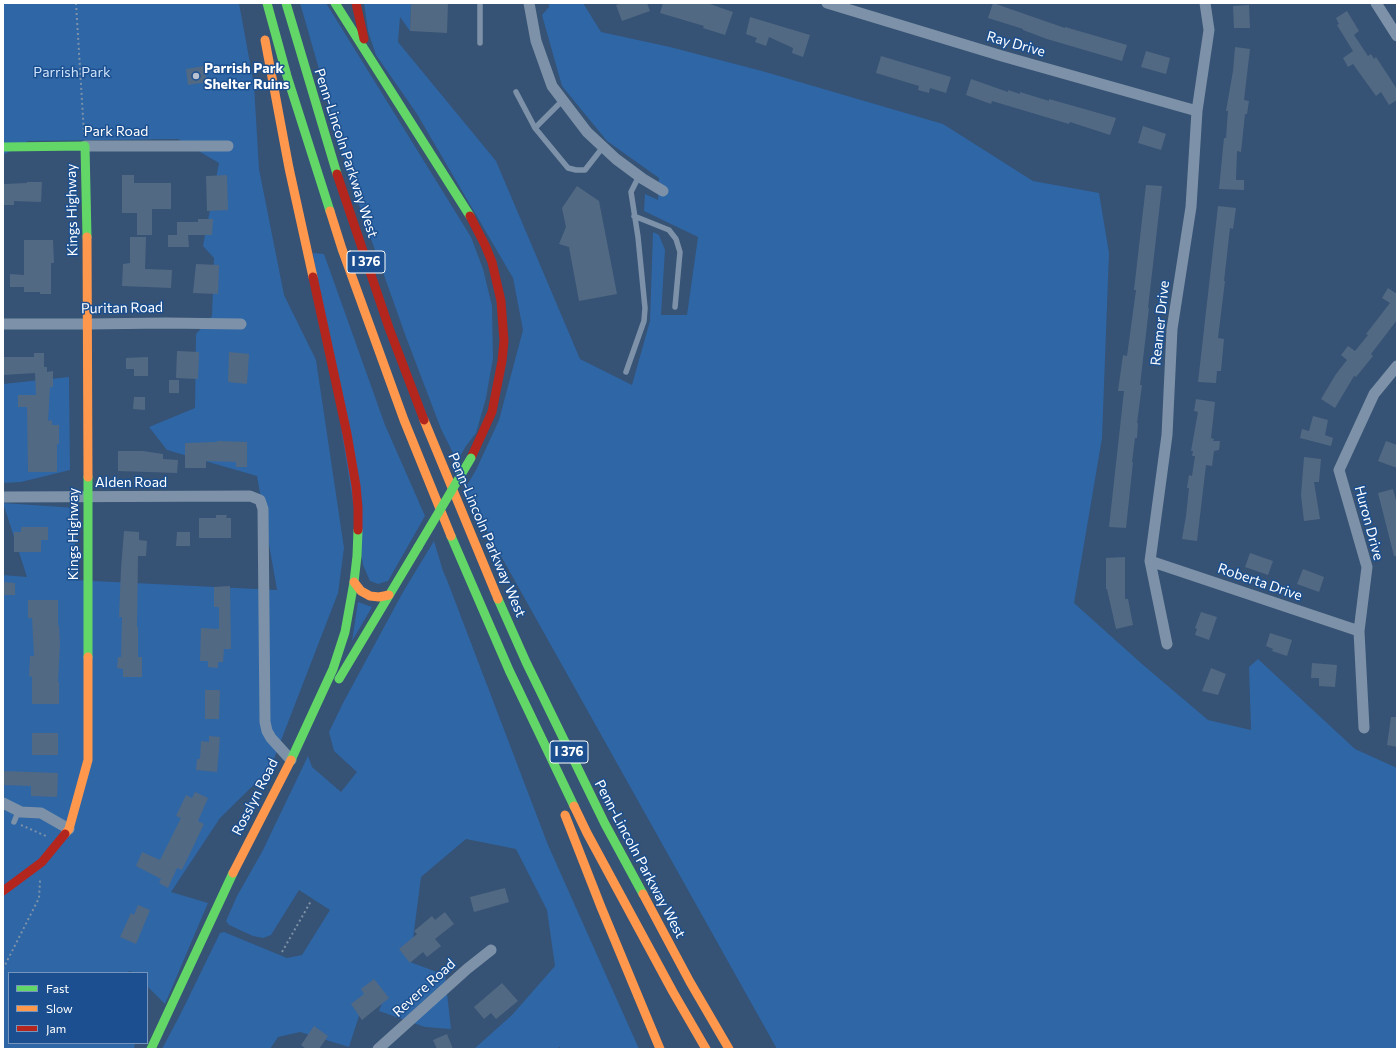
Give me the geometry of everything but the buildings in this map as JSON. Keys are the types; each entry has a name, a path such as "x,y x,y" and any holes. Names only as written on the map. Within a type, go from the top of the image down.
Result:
{"main road":[{"name":"I 376","path":"266,3 313,162 342,249 404,420 437,503 509,670 587,833 665,979 706,1049"},
{"name":"Penn-Lincoln Parkway West","path":"286,3 331,157 389,328 421,414 489,579 535,682 605,824 686,976 729,1049"},
{"path":"291,760 481,439 492,412 501,367 504,341 503,320 497,281 485,245 467,211 335,3"},
{"path":"356,3 368,57"},
{"path":"264,34 289,168 352,460 358,508 358,544 354,582 340,652 291,760"},
{"name":"Park Road","path":"3,147 85,146"},
{"name":"Kings Highway","path":"3,891 42,862 69,829 88,760 88,324 85,146"},
{"path":"354,582 361,591 370,596 379,597 389,595"},
{"path":"509,670 555,788"},
{"name":"Rosslyn Road","path":"151,1049 228,883 291,760"},
{"path":"561,803 604,914 660,1049"}],"street":[{"name":"Ray Drive","path":"827,3 864,8 1002,56 1197,111"},
{"name":"Reamer Drive","path":"1167,644 1150,561 1166,435 1172,329 1191,207 1197,111 1209,30 1205,3"},
{"path":"1376,3 1397,36"},
{"path":"531,4 536,41 552,86 587,132 616,159 663,191"},
{"name":"Park Road","path":"85,146 228,146"},
{"name":"Puritan Road","path":"3,324 166,322 241,324"},
{"name":"Huron Drive","path":"1364,728 1359,631 1367,567 1339,470 1374,394 1397,366"},
{"name":"Alden Road","path":"3,497 250,496 260,500"},
{"name":"Rosslyn Road","path":"260,500 263,509 265,722 267,731 271,738 291,760"},
{"name":"Roberta Drive","path":"1150,561 1359,631"},
{"path":"3,803 19,810 41,814 69,829"},
{"name":"Revere Road","path":"378,1049 467,969 491,950"}],"lane":[{"path":"480,3 480,43"},
{"path":"516,92 534,128 568,168 585,170 603,147"},
{"path":"534,128 563,100"},
{"path":"626,372 644,320 645,308 631,192 639,176"},
{"path":"634,216 669,230 676,239 680,252 675,307"},
{"path":"14,822 19,810"}],"path":[{"path":"76,3 85,146"},
{"path":"14,822 47,837"},
{"path":"3,968 39,898 42,862"},
{"path":"282,952 311,901"}],"green space":[{"name":"Parrish Park","path":"3,3 239,3 254,85 259,169 284,295 316,360 344,548 338,593 270,769 220,818 171,892 208,903 165,1004 148,987 148,972 8,972 8,1044 135,1044 134,1049 3,1049 3,575 27,577 3,503 77,508 73,580 277,590 257,476 167,450 149,427 195,408 196,334 212,316 214,258 203,246 219,163 178,139 28,141 3,155"},
{"path":"300,3 326,3 471,237 483,269 492,306 493,358 486,398 476,433 457,461 441,429 406,337 354,191"},
{"path":"364,3 411,3 410,31 400,17 398,42 496,161 580,359 632,385 650,321 653,232 659,235 665,250 661,315 687,315 698,237 644,211 645,194 658,200 659,178 607,141 562,86 542,15 549,7 549,3 583,3 601,32 670,47 762,71 943,124 1033,181 1099,193 1109,253 1102,438 1074,603 1142,664 1208,720 1251,730 1249,667 1258,659 1355,749 1397,768 1397,1049 777,1049 464,490 476,470 499,420 523,330 513,278 417,114 376,55 368,31"},
{"path":"313,253 324,254 385,425 425,516 388,581 378,584 370,581 363,565"},
{"path":"69,377 70,470 21,482 3,483 3,384"},
{"path":"434,541 443,571 548,845 639,1049 560,1049 560,1047 556,1049 474,1049 512,1015 555,966 547,910 516,849 466,839 421,877 410,962 445,975 451,1029 425,1027 379,1011 382,1003 359,1016 349,1047 300,1032 278,1037 270,1049 162,1049 220,933 224,932 287,958 302,955 330,910 299,890 271,935 263,938 253,936 229,925 226,921 237,896 262,852 308,756 312,767 341,792 357,772 334,751 329,732 403,592"},
{"path":"358,602 372,607 352,641"}],"traffic: fast":[{"path":"267,3 287,76 330,211"},
{"path":"286,3 337,174"},
{"path":"335,3 470,216"},
{"path":"3,147 85,146 87,237"},
{"path":"418,547 471,458"},
{"path":"88,477 88,657"},
{"path":"291,760 333,669 345,632 354,582 358,530"},
{"path":"451,536 509,670 574,806"},
{"path":"339,679 418,547"},
{"path":"498,599 526,662 605,824 643,894"},
{"path":"151,1049 233,873"}],"traffic: slow":[{"path":"265,40 289,168 313,277"},
{"path":"330,211 342,249 404,420 451,536"},
{"path":"87,237 88,477"},
{"path":"424,420 498,599"},
{"path":"354,582 361,591 370,596 379,597 389,595"},
{"path":"65,834 69,829 88,760 88,657"},
{"path":"233,873 291,760"},
{"path":"574,806 587,833 673,992 706,1049"},
{"path":"565,815 601,907 660,1049"},
{"path":"643,894 690,982 729,1049"}],"traffic: jam":[{"path":"356,3 364,39"},
{"path":"337,174 389,328 424,420"},
{"path":"470,216 492,262 501,301 504,341 502,361 492,412 471,458"},
{"path":"313,277 347,434 356,486 358,530"},
{"path":"3,891 42,862 65,834"}],"place":[{"name":"Parrish Park Shelter Ruins","path":"196,76"}]}
